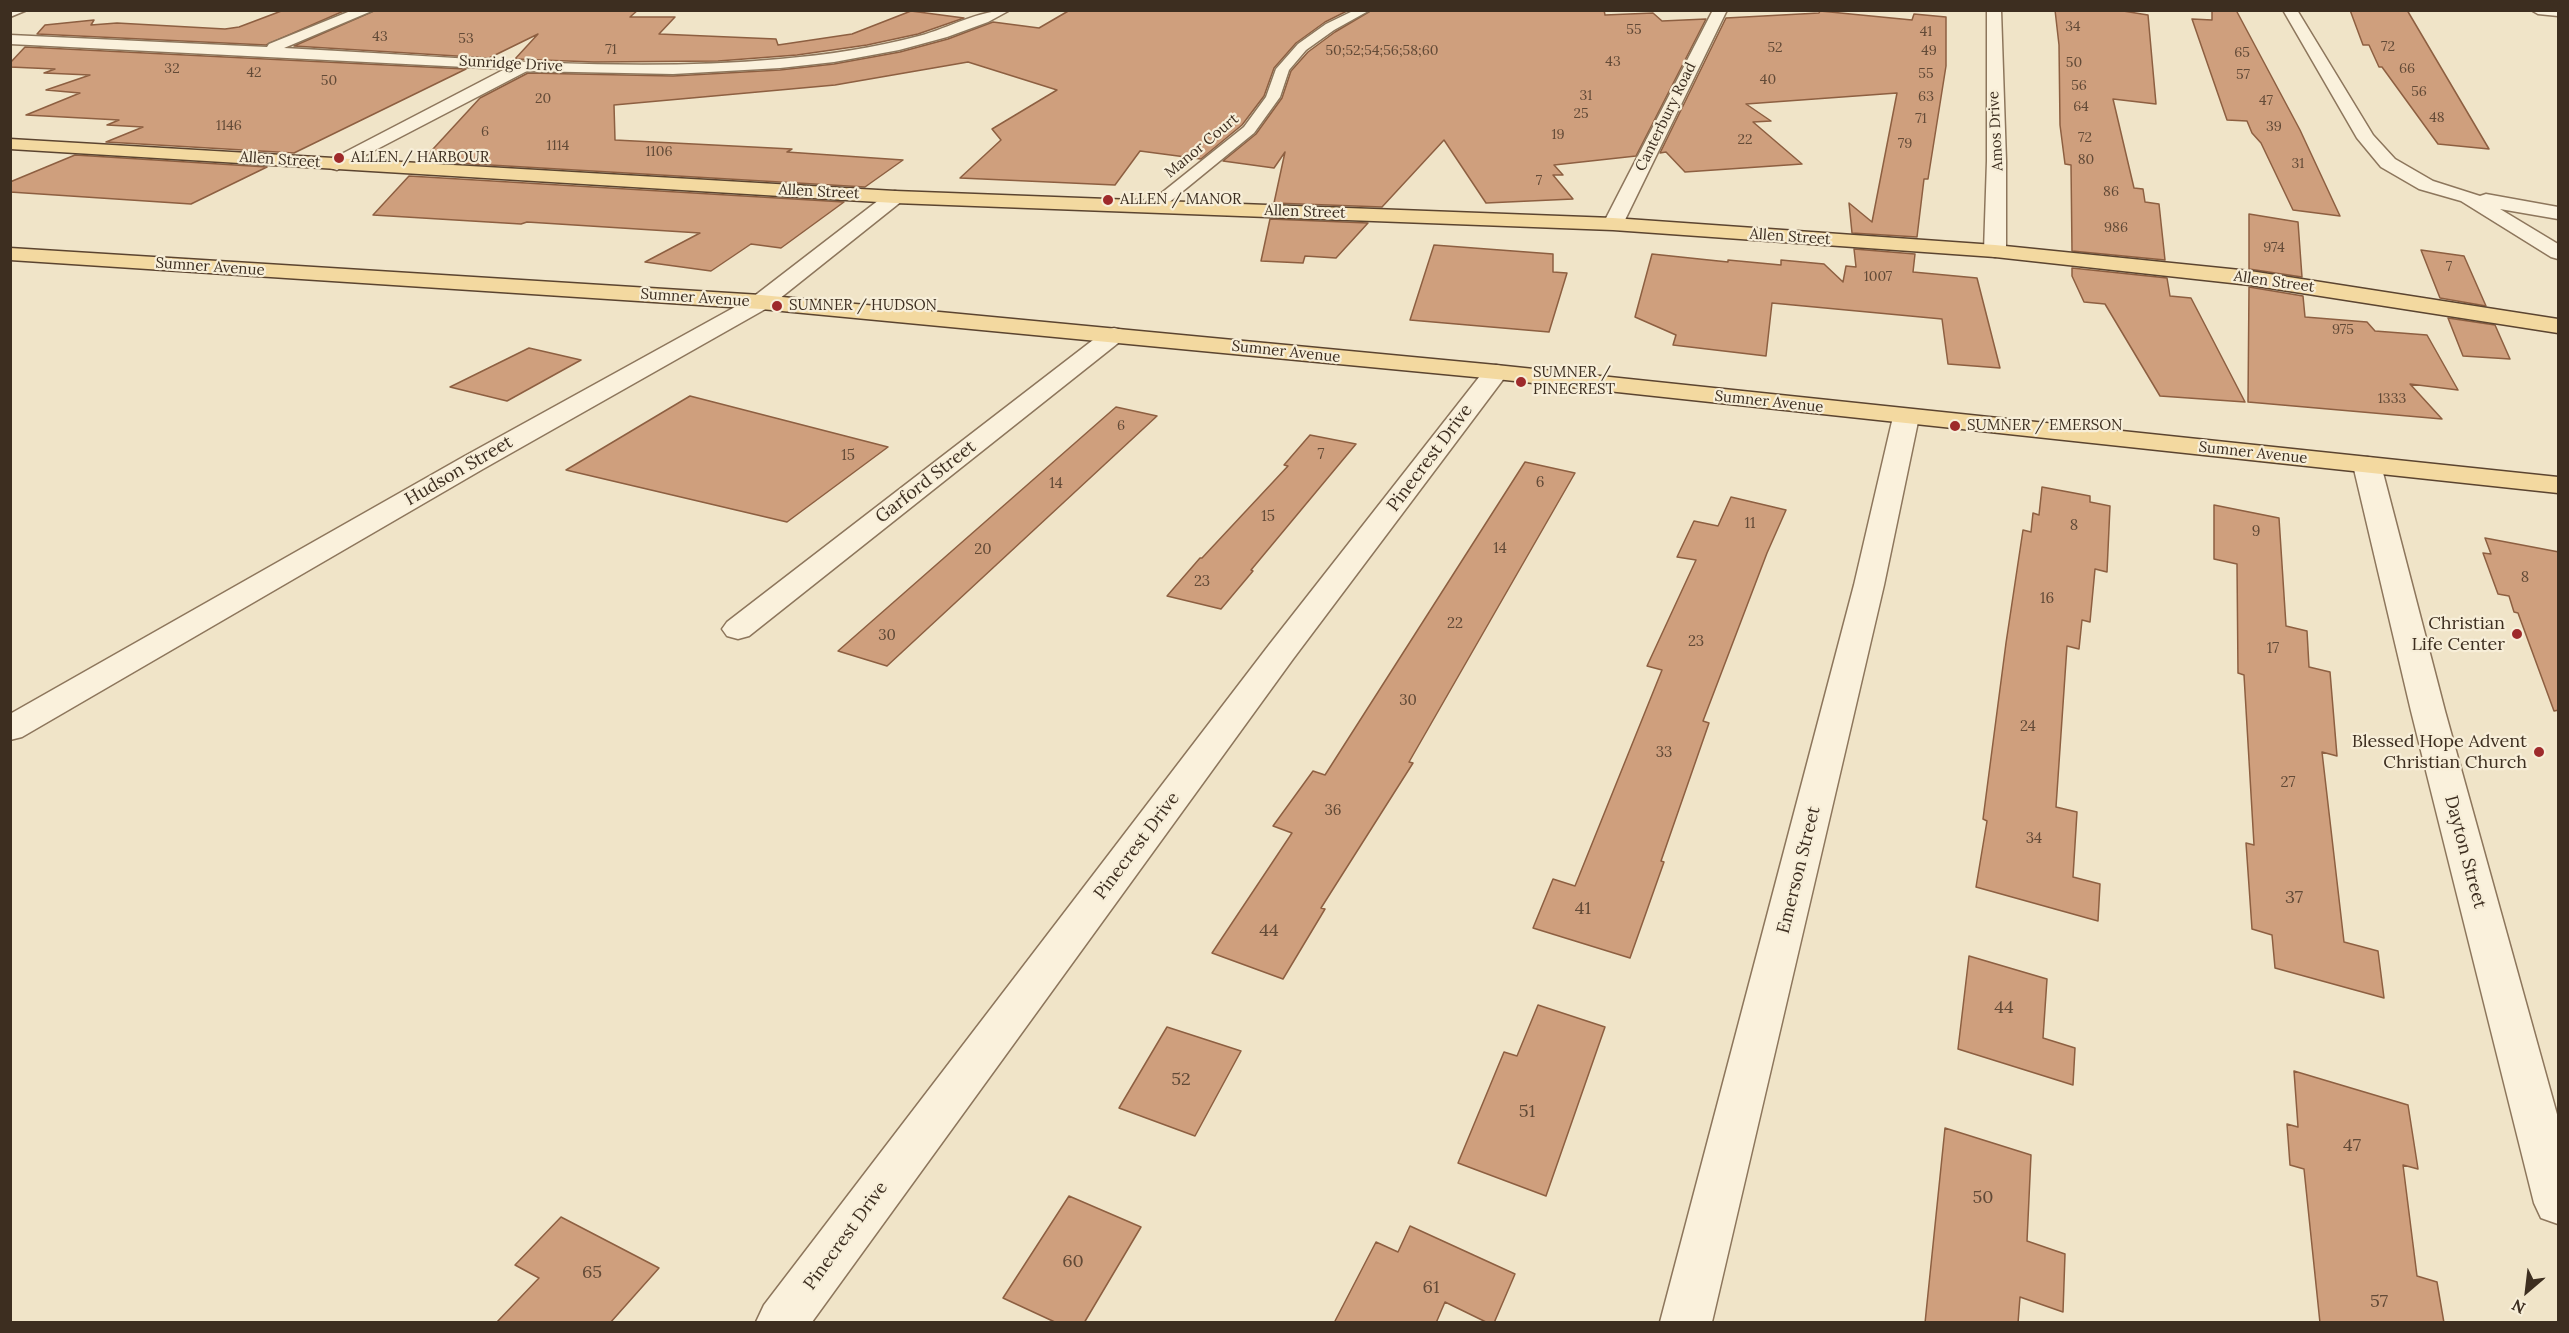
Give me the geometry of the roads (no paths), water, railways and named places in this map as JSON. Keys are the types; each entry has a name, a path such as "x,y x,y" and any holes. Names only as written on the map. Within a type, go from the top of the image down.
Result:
{"main road":[{"name":"Allen Street","path":"10,144 895,197 1613,224 1995,251 2250,278 2559,326"},
{"name":"Sumner Avenue","path":"10,254 761,302 1496,372 2559,485"}],"street":[{"path":"10,13 20,10"},
{"path":"264,51 367,10"},
{"name":"Sunridge Drive","path":"10,39 524,66 670,70 783,63 860,52 921,40 963,28 1004,10"},
{"name":"Canterbury Road","path":"1613,224 1720,10"},
{"name":"Amos Drive","path":"1994,10 1994,76 1999,181 1995,251"},
{"path":"2290,10 2366,138 2396,170 2437,189 2559,213"},
{"path":"2538,10 2559,12"},
{"path":"337,164 524,66"},
{"path":"2468,196 2559,254"},
{"name":"Hudson Street","path":"10,729 463,468 761,302 895,197"},
{"name":"Garford Street","path":"738,629 1114,335"},
{"name":"Pinecrest Drive","path":"782,1323 1281,652 1496,372"},
{"name":"Emerson Street","path":"1686,1323 1869,585 1906,417"},
{"name":"Dayton Street","path":"2367,465 2428,711 2559,1203"}],"lane":[{"name":"Manor Court","path":"1155,206 1249,130 1273,97 1283,69 1302,47 1330,27 1365,10"}],"place":[{"name":"ALLEN / HARBOUR","path":"339,158"},
{"name":"ALLEN / MANOR","path":"1108,200"},
{"name":"SUMNER / HUDSON","path":"777,306"},
{"name":"SUMNER / PINECREST","path":"1521,382"},
{"name":"SUMNER / EMERSON","path":"1955,426"},
{"name":"Christian Life Center","path":"2517,634"},
{"name":"Blessed Hope Advent Christian Church","path":"2539,752"}]}
